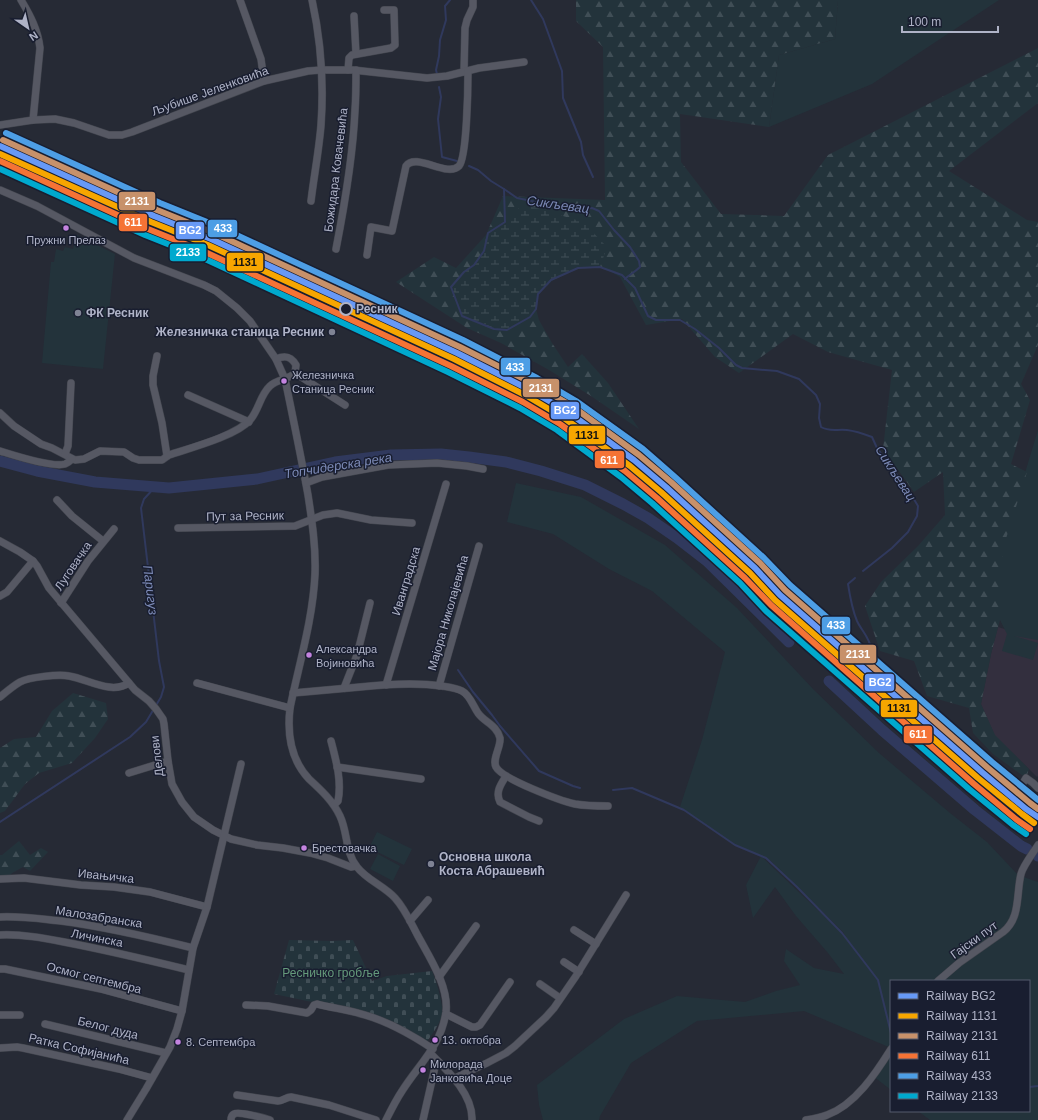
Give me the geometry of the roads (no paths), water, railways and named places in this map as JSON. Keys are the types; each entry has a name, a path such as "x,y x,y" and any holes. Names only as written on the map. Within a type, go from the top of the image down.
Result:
{"street":[{"path":"22,0 35,25 40,48 33,120"},
{"path":"240,0 261,59 264,81"},
{"path":"311,201 321,125 322,89 318,24 312,0"},
{"path":"366,255 371,227 392,231 406,166 408,163 417,162 452,169 459,166 461,163 464,152 468,96 464,28 473,6 473,0"},
{"path":"352,70 349,58 352,55 391,48 395,45 394,10 384,10"},
{"path":"354,16 356,54"},
{"name":"Љубише Јеленковића","path":"0,125 33,120 61,120 74,122 109,135 122,135 264,81 308,71 352,70 428,78 447,76 479,68 524,62"},
{"name":"Божидара Ковачевића","path":"336,249 352,149 355,110 352,70"},
{"path":"0,190 42,208 134,258 216,291 247,317 276,359 284,379 302,460 315,542 313,592 290,708 290,739 296,759 304,773 326,795 334,805 342,820 349,853 356,866 364,875 380,885 400,904 439,977 444,992 446,1014 442,1029 432,1051 402,1091 386,1120"},
{"path":"157,356 153,376 153,385 162,423 167,456"},
{"path":"0,413 14,426 41,444 65,454 72,459 84,459 100,451 124,452 132,458 139,460 162,460 167,456 242,428 249,422 269,387 277,381 290,377 295,373 296,365 291,358 284,356 276,359"},
{"path":"295,373 345,405"},
{"path":"65,454 68,446 71,384"},
{"path":"188,395 249,422"},
{"path":"0,451 53,465 64,464 72,459"},
{"path":"306,481 388,465 437,463 483,469"},
{"name":"Иванградска","path":"386,685 446,484"},
{"name":"Луговачка","path":"57,500 72,516 103,541"},
{"name":"Пут за Ресник","path":"178,528 294,526 323,515 337,513 371,520 412,523"},
{"name":"Луговачка","path":"61,603 84,565 114,528"},
{"name":"Делови","path":"0,541 20,552 37,566 49,588 61,603 135,690 149,701 156,709 164,724 172,784 182,802 194,817 225,837 310,853 350,867 356,866"},
{"name":"Мајора Николајевића","path":"439,686 479,546"},
{"path":"0,596 7,592 33,562"},
{"path":"344,688 357,655 370,603"},
{"path":"0,697 21,681 35,678 68,675 96,684 114,687 123,686 129,683"},
{"path":"196,683 290,708"},
{"path":"293,693 344,688 418,684 453,688 463,691 468,696 479,715 490,723 497,731 500,742 495,763 498,769 506,776 552,797 567,802 583,806 608,806"},
{"path":"331,740 338,767 339,798 334,805"},
{"path":"129,773 168,761"},
{"path":"127,1120 166,1053 177,1029 182,1011 193,948 208,907 241,764"},
{"path":"338,767 421,779"},
{"path":"506,776 498,792 500,802 539,821"},
{"path":"1038,788 1026,778 1021,787 1028,796 1038,804"},
{"name":"Гајски пут","path":"939,980 959,963 1003,932 1009,926 1016,913 1022,872 1038,845"},
{"name":"Ивањичка","path":"0,879 24,878 81,885 114,887 150,892 208,907"},
{"path":"455,1078 506,1053 546,1017 602,936 626,895"},
{"path":"410,921 428,900"},
{"name":"Малозабранска","path":"0,917 23,917 88,925 142,935 193,948"},
{"path":"439,977 476,926"},
{"path":"574,930 596,944"},
{"name":"Личинска","path":"0,935 35,937 74,944 130,955 189,970"},
{"path":"564,962 578,972"},
{"name":"Осмог септембра","path":"0,969 101,989 182,1011"},
{"path":"446,1014 472,1027 476,1027 480,1025 510,982"},
{"path":"540,984 560,998"},
{"path":"246,1005 268,1006 307,1013 316,1004 365,1015 415,1036 432,1051 439,1062 455,1078 469,1104 472,1120"},
{"path":"0,1014 20,1015"},
{"name":"Белог дуда","path":"45,1024 166,1053"},
{"name":"Ратка Софијанића","path":"0,1048 23,1048 119,1069 152,1078"},
{"path":"806,1120 819,1119 828,1115 838,1110 851,1100 864,1088 890,1050"},
{"path":"423,1120 436,1067 439,1062"},
{"path":"237,1095 278,1101 291,1097 330,1104 376,1120"},
{"path":"231,1120 233,1115 236,1113 270,1120"}],"waterway":[{"name":"Сикљевац","path":"437,74 436,70 440,40 446,20 445,6 450,0"},
{"path":"531,0 543,19 562,71 563,98 581,142 583,155 593,177"},
{"name":"Сикљевац","path":"439,87 441,97 438,119 442,157 457,161"},
{"name":"Сикљевац","path":"469,166 478,170 491,181 504,189 505,222 488,233 484,251 474,265 464,272 451,287 462,316 494,329 507,330 530,317 536,309 538,294 551,280 578,268 600,267 622,275 635,288 648,316 656,320 680,320 695,329 719,348 736,365 742,368 777,371 799,379 816,395 820,404 819,418 821,427 830,430 850,430 872,437 877,448 909,491 918,506 917,516 908,532 892,548 863,571"},
{"name":"Сикљевац","path":"504,189 517,198 551,205 585,209 592,208 599,211 630,247 639,261 640,267 625,279"},
{"name":"Топчидерска река","path":"0,461 37,471 95,482 169,488 257,479 335,462 391,455 441,454 506,462 585,485 648,518 708,562 789,642"},
{"name":"Паригуз","path":"0,822 130,737 146,722 161,697 164,687 159,661 141,508 144,499 155,487"},
{"name":"Сикљевац","path":"855,578 848,584 855,616 870,645 871,649 867,654"},
{"path":"458,670 500,726 539,771 580,788"},
{"name":"Топчидерска река","path":"829,681 882,730 975,810 1021,846 1027,849"},
{"path":"613,790 632,788 684,810 735,845 766,858 842,933 878,980 890,1029"},
{"path":"1030,1087 1038,1086"}],"railway":[{"path":"60,177 92,197 124,213 313,301"}],"rail line":[{"name":"433","path":"6,133 160,203 217,226 463,340 537,378 576,401 643,449 764,558 790,585 992,762 1038,800"},
{"name":"2131","path":"3,140 157,210 214,233 460,347 534,384 572,406 639,455 671,482 760,563 785,590 988,768 1038,809"},
{"name":"BG2","path":"0,146 154,216 211,239 457,353 530,390 568,412 634,460 666,487 755,568 780,595 983,773 1026,809 1038,817"},
{"name":"1131","path":"0,154 151,222 208,245 454,359 527,396 564,418 630,466 661,492 750,573 775,600 978,778 1034,823"},
{"name":"611","path":"0,161 148,229 205,252 451,366 523,402 560,424 625,471 657,498 745,578 771,605 974,784 1030,829"},
{"name":"2133","path":"0,169 145,235 203,258 448,372 520,408 557,430 621,477 652,503 740,583 766,611 969,789 1026,834"}],"place":[{"name":"Пружни Прелаз","path":"66,228"},
{"name":"Ресник","path":"346,309"},
{"name":"ФК Ресник","path":"78,313"},
{"name":"Железничка станица Ресник","path":"332,332"},
{"name":"Железничка Станица Ресник","path":"284,381"},
{"name":"Александра Војиновића","path":"309,655"},
{"name":"Брестовачка","path":"304,848"},
{"name":"Основна школа Коста Абрашевић","path":"431,864"},
{"name":"13. октобра","path":"435,1040"},
{"name":"8. Септембра","path":"178,1042"},
{"name":"Милорада Јанковића Доце","path":"423,1070"}],"park label":[{"name":"Ресничко гробље","path":"331,973"}]}
